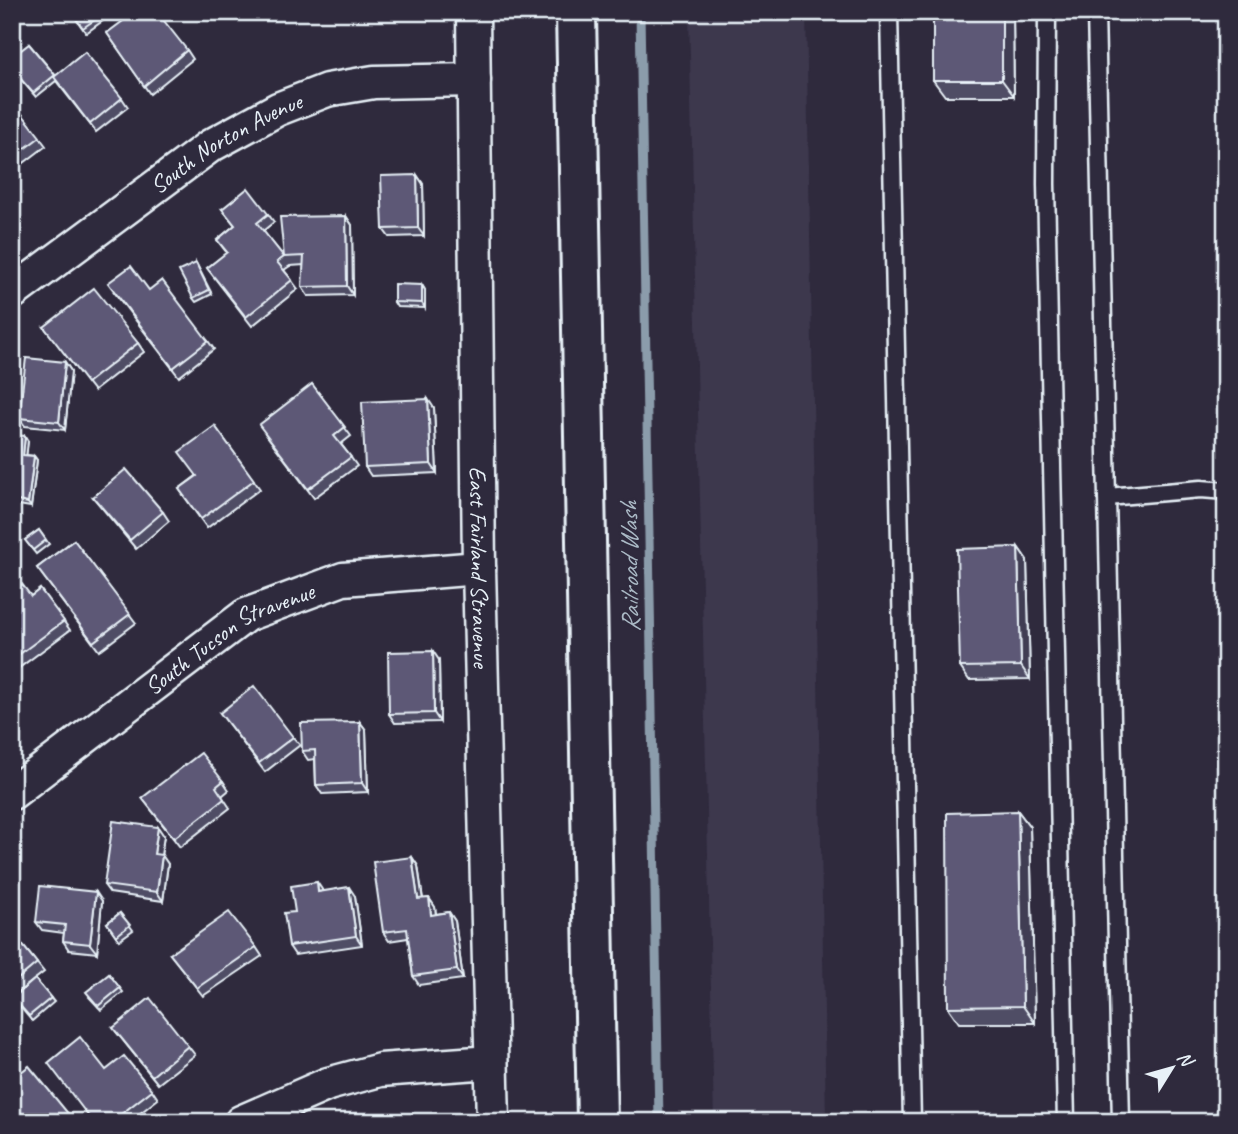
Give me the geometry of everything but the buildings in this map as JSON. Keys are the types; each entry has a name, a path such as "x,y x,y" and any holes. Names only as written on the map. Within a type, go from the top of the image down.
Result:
{"street":[{"name":"East Fairland Stravenue","path":"473,12 479,568 493,1122"},
{"path":"576,12 597,1122"},
{"name":"South Norton Avenue","path":"12,293 210,146 278,109 327,90 374,82 474,80"},
{"name":"South Tucson Stravenue","path":"12,793 246,615 343,579 479,568"},
{"path":"241,1122 328,1084 380,1070 491,1062"}],"lane":[{"path":"889,12 912,1122"},
{"path":"1047,12 1046,184 1066,1122"},
{"path":"1096,12 1121,1122"},
{"path":"1107,497 1201,489 1226,491"}],"shaded area":[{"path":"689,12 806,12 826,1122 714,1122"}],"waterway":[{"name":"Railroad Wash","path":"640,12 659,1122"}]}
